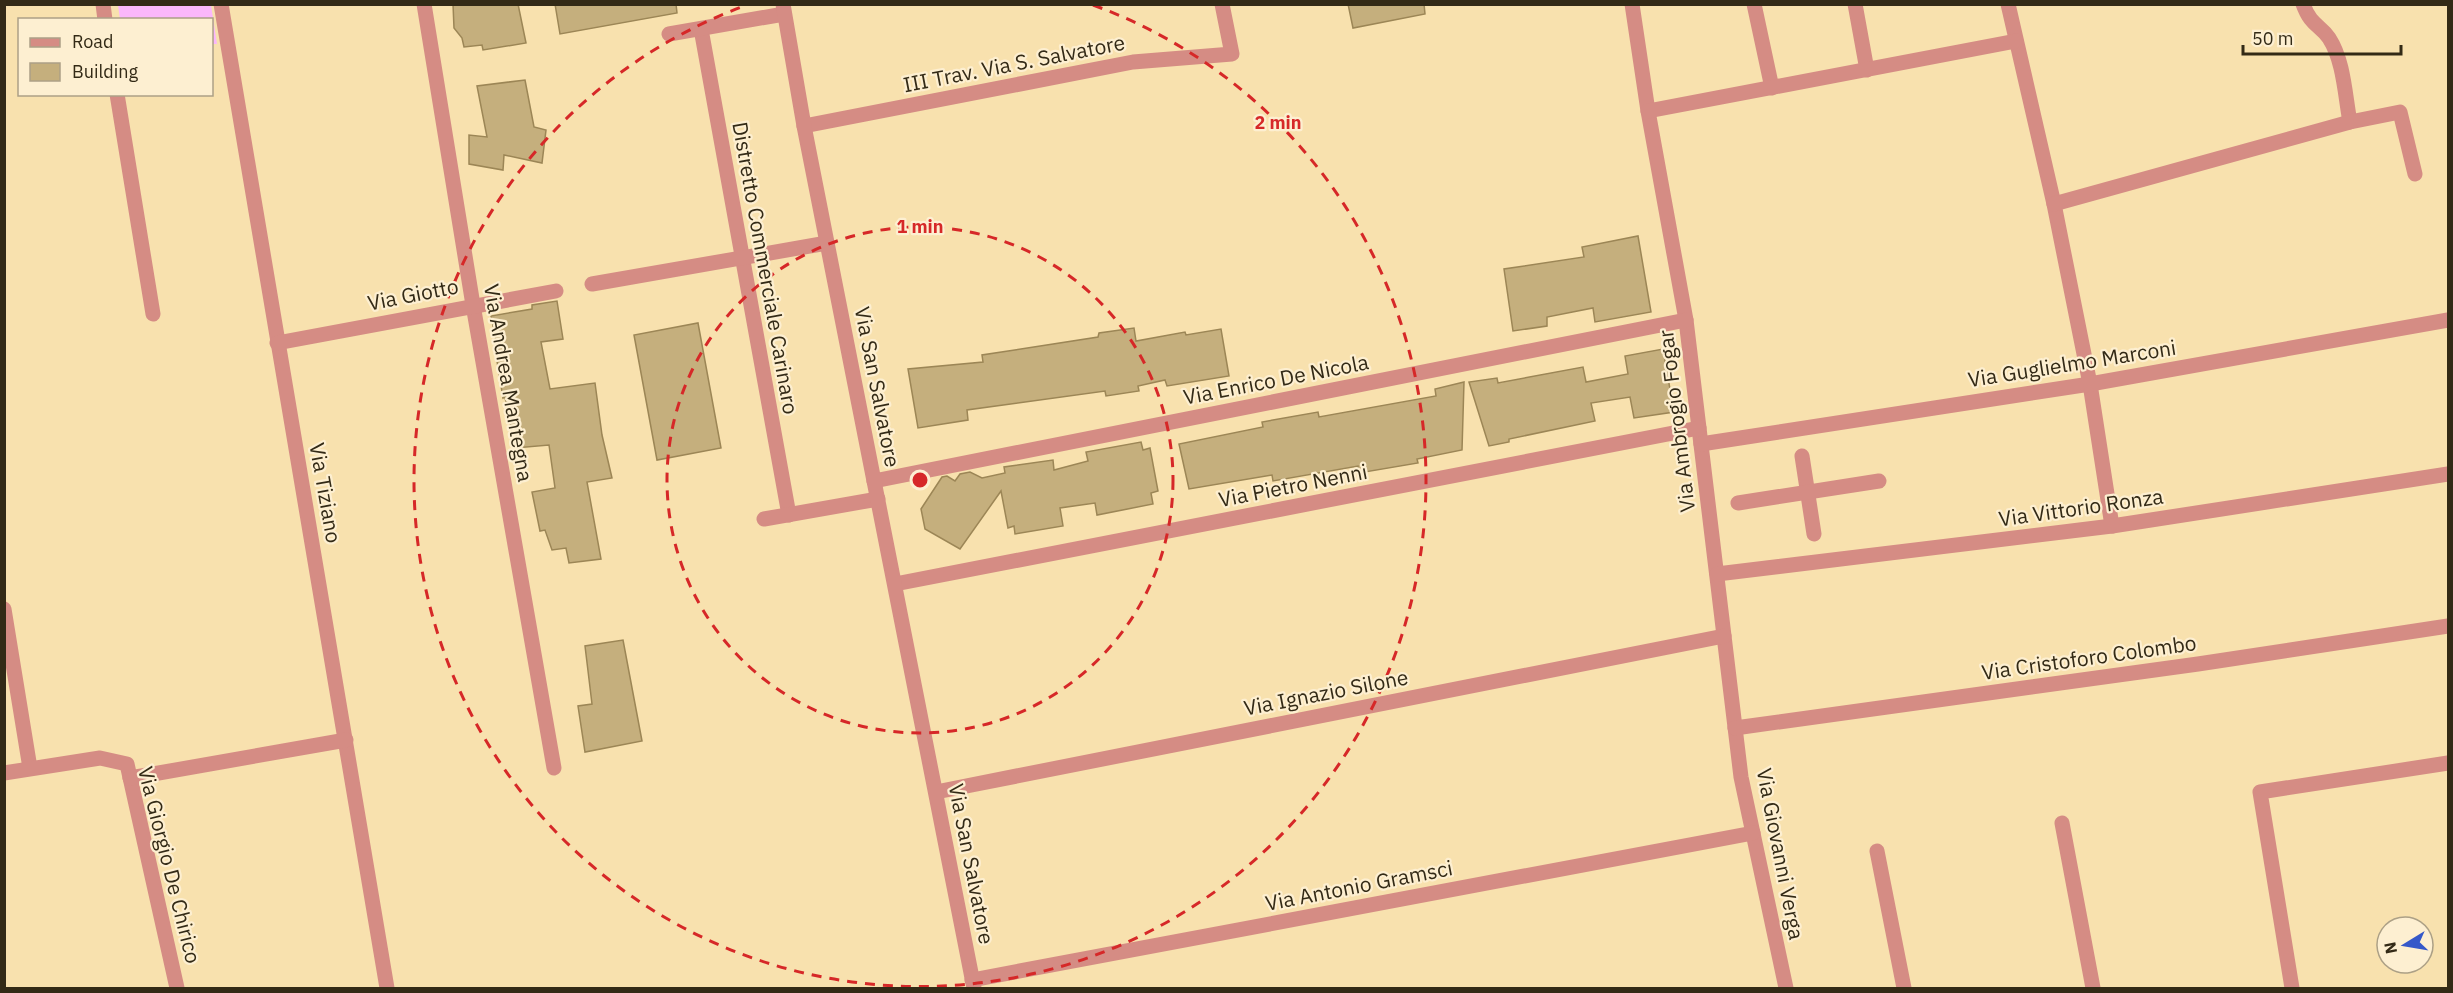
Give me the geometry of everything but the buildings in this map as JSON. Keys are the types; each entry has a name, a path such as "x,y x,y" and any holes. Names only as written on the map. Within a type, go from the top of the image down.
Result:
{"street":[{"name":"Via Tiziano","path":"221,4 387,988"},
{"name":"Via Andrea Mantegna","path":"424,4 473,305 554,768"},
{"name":"III Trav. Via S. Salvatore","path":"804,126 1132,62 1232,54 1222,4"},
{"name":"Via Ambrogio Fogar","path":"1632,4 1648,111 1686,320 1735,728"},
{"path":"1754,4 1772,88"},
{"path":"1855,4 1867,70"},
{"path":"2008,4 2054,204 2090,384 2112,526"},
{"path":"2304,4 2312,23 2329,38 2338,60 2350,122"},
{"path":"669,34 784,9"},
{"name":"Via San Salvatore","path":"784,9 804,126 973,984"},
{"name":"Distretto Commerciale Carinaro","path":"700,29 789,515"},
{"path":"1648,111 2016,42"},
{"path":"117,96 153,314"},
{"path":"2054,204 2350,122 2400,112 2415,174"},
{"path":"592,284 827,243"},
{"name":"Via Giotto","path":"277,343 556,291"},
{"name":"Via Enrico De Nicola","path":"874,481 1686,320"},
{"name":"Via Guglielmo Marconi","path":"1700,436 2090,384 2448,320"},
{"name":"Via Pietro Nenni","path":"895,584 1700,436"},
{"path":"1802,456 1814,534"},
{"name":"Via Vittorio Ronza","path":"1717,574 2112,526 2448,474"},
{"path":"1738,503 1879,482"},
{"path":"764,519 878,499"},
{"path":"4,609 30,768"},
{"name":"Via Cristoforo Colombo","path":"1735,728 2198,664 2448,626"},
{"name":"Via Ignazio Silone","path":"936,792 1724,636"},
{"name":"Via Giovanni Verga","path":"1735,728 1742,777 1786,988"},
{"path":"130,778 346,740"},
{"name":"Via Giorgio De Chirico","path":"4,773 100,758 127,764 177,988"},
{"path":"2292,988 2260,792 2448,763"},
{"path":"2062,823 2093,988"},
{"name":"Via Antonio Gramsci","path":"973,984 1753,833"},
{"path":"1877,851 1904,988"}],"shaded area":[{"path":"118,5 211,5 213,18 120,18"},
{"path":"213,18 217,44 213,44"}]}
